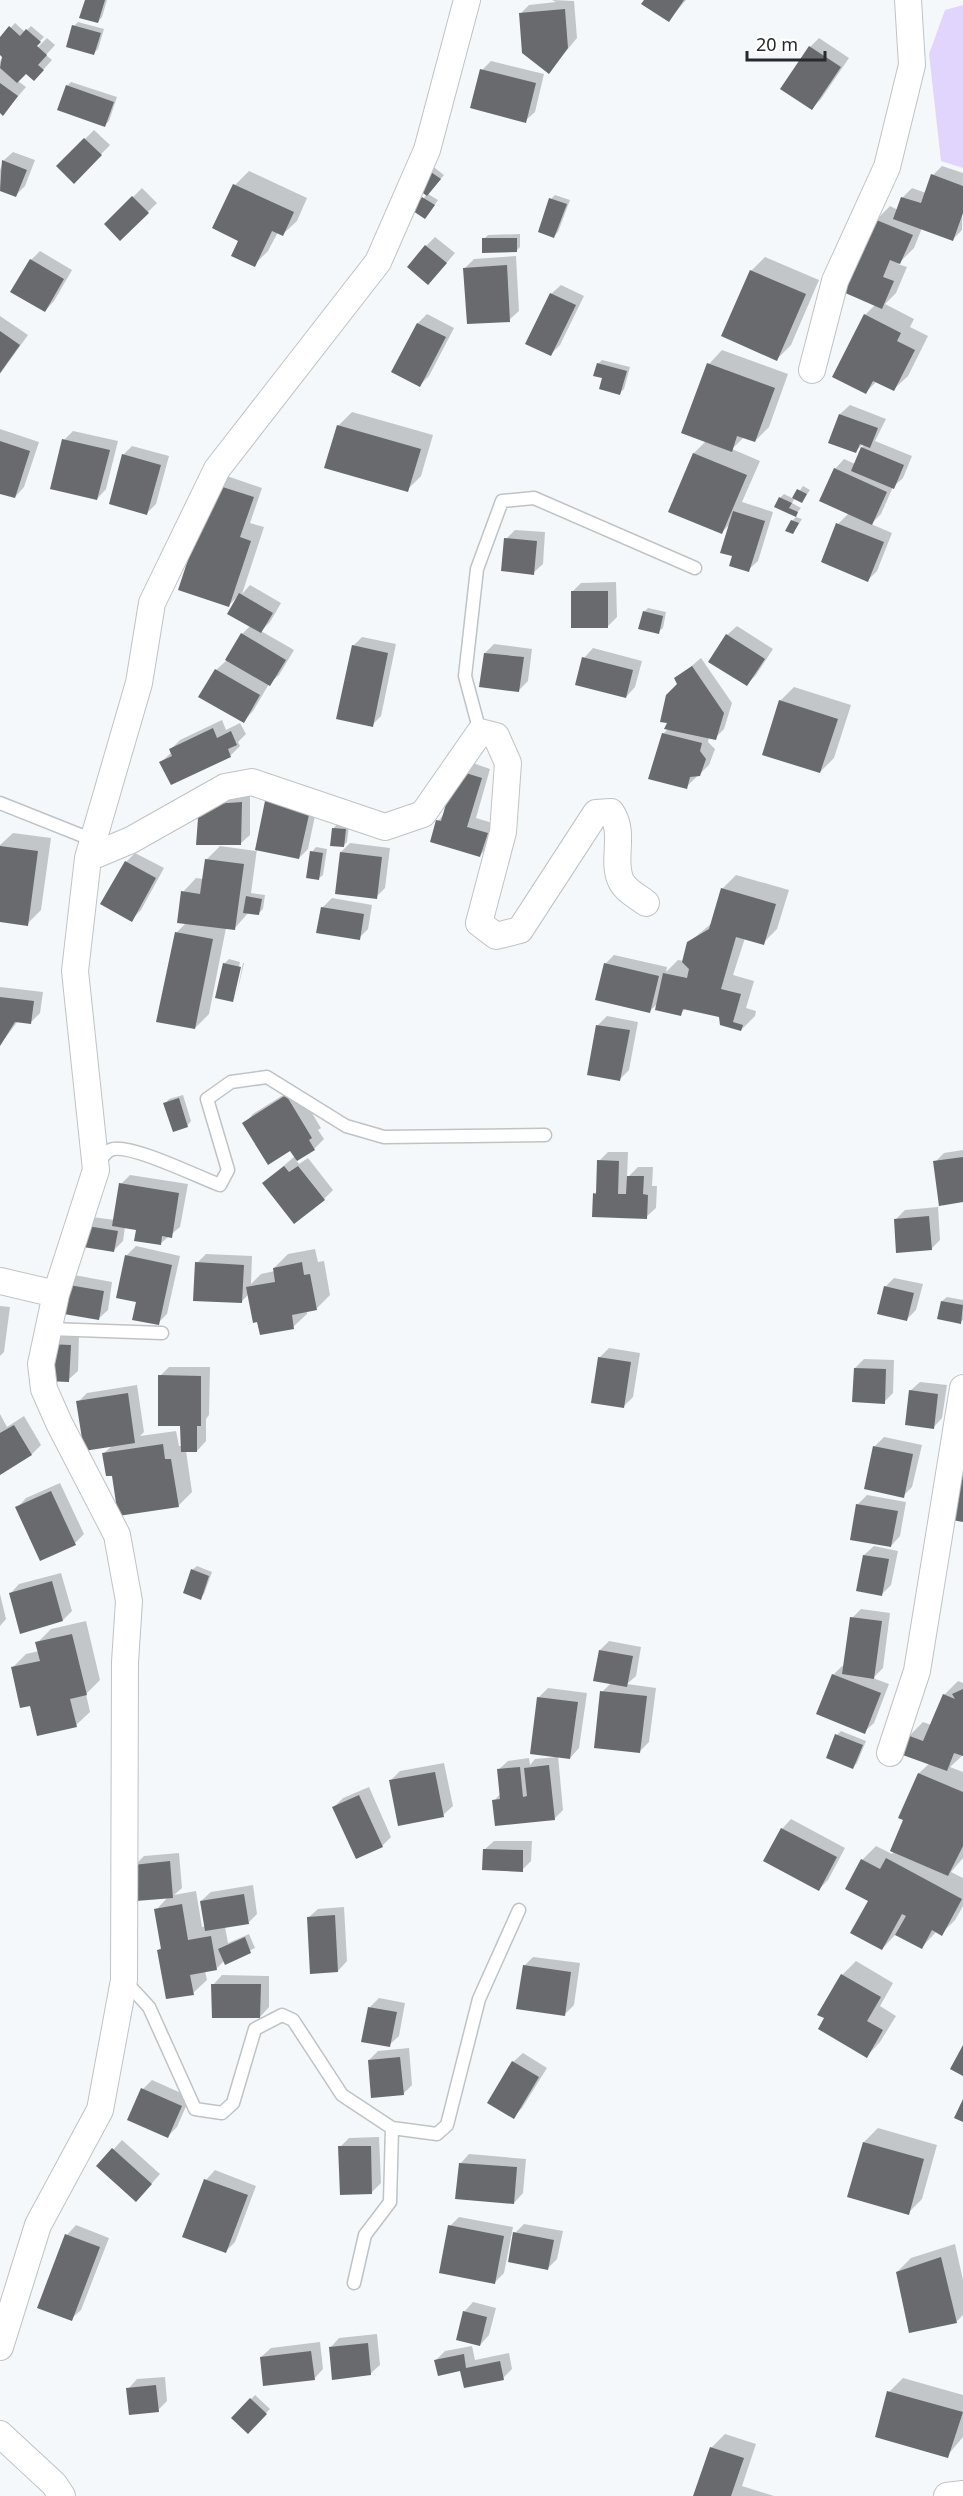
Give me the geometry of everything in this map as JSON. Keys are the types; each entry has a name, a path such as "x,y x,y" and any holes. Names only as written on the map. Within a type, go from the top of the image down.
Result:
{"street":[{"path":"0,2347 38,2224 100,2110 124,1980 125,1662 129,1601 117,1535 59,1423 44,1389 41,1364 56,1294 96,1170 75,971 90,849 139,683 152,603 217,469 378,262 427,150 467,0"},
{"path":"812,370 835,281 887,167 912,65 908,0"},
{"path":"90,849 131,840 225,787 252,782 385,827 423,814 480,732 496,736 508,763 503,832 479,923 496,936 520,930 596,813 611,812 618,821 620,879 627,889 645,903"},
{"path":"0,1281 56,1294"},
{"path":"890,1753 917,1671 963,1388"},
{"path":"0,2434 54,2484 62,2496"},
{"path":"947,2496 963,2494"}],"lane":[{"path":"480,732 465,676 477,569 502,501 534,498 695,568"},
{"path":"0,803 90,849"},
{"path":"96,1170 103,1156 111,1149 128,1149 220,1185 228,1170 207,1100 231,1082 267,1077 346,1126 384,1137 545,1135"},
{"path":"50,1329 162,1333"},
{"path":"124,1980 149,2007 195,2109 222,2113 233,2103 255,2029 282,2015 293,2020 342,2095 392,2128 437,2134 447,2125 479,1999 519,1910"},
{"path":"354,2283 365,2235 390,2202 392,2128"}],"shaded area":[{"path":"963,5 963,168 941,161 929,54 945,10"}],"building":[{"path":"85,0 105,0 98,23 79,18"},
{"path":"644,0 684,0 669,22 641,4"},
{"path":"565,9 568,48 549,74 522,53 519,13"},
{"path":"72,25 101,33 94,55 66,47"},
{"path":"9,26 20,36 26,29 41,42 37,46 47,55 38,65 44,70 34,81 26,74 17,83 0,68 2,57 0,37"},
{"path":"809,46 841,67 812,110 780,89"},
{"path":"480,69 536,83 526,123 470,108"},
{"path":"0,83 18,96 3,116 0,113"},
{"path":"66,85 114,102 105,127 57,110"},
{"path":"84,138 102,155 74,184 56,166"},
{"path":"2,160 27,170 16,197 0,191"},
{"path":"425,168 441,179 427,196 412,185"},
{"path":"931,174 963,186 963,213 953,241 893,219 901,197 921,203"},
{"path":"233,184 294,212 283,236 272,231 255,267 231,256 238,241 212,228"},
{"path":"132,196 149,213 120,241 104,224"},
{"path":"422,197 435,205 425,219 413,211"},
{"path":"549,198 567,204 554,238 538,232"},
{"path":"874,219 913,235 900,264 890,260 883,277 894,281 882,309 843,292"},
{"path":"482,238 517,238 517,252 482,253"},
{"path":"425,245 447,263 428,285 407,267"},
{"path":"30,259 64,279 45,312 10,292"},
{"path":"507,265 510,322 467,324 463,268"},
{"path":"750,270 806,294 777,361 721,336"},
{"path":"550,293 576,305 551,356 525,344"},
{"path":"864,314 901,333 897,341 915,350 894,391 873,381 866,394 832,377"},
{"path":"417,323 446,337 420,387 391,372"},
{"path":"0,331 20,345 0,373"},
{"path":"597,363 627,371 620,395 599,389 602,378 593,376"},
{"path":"707,363 775,388 755,442 737,436 732,452 681,433"},
{"path":"839,414 878,428 870,448 860,444 856,453 828,443"},
{"path":"337,425 421,449 408,492 324,468"},
{"path":"62,439 110,450 97,500 50,489"},
{"path":"0,441 30,451 15,498 0,494"},
{"path":"861,447 904,465 894,489 851,471"},
{"path":"693,453 747,475 722,534 668,512"},
{"path":"122,454 161,465 147,515 109,504"},
{"path":"834,468 887,492 872,525 819,501"},
{"path":"213,484 254,497 240,537 251,541 229,607 178,590"},
{"path":"797,489 807,494 802,503 792,498"},
{"path":"779,497 792,503 789,508 798,512 796,517 774,507"},
{"path":"733,511 765,521 749,572 729,566 732,556 720,553"},
{"path":"791,520 799,523 793,534 785,531"},
{"path":"836,523 884,542 868,582 821,562"},
{"path":"504,538 537,541 534,575 501,571"},
{"path":"571,591 608,591 608,628 571,628"},
{"path":"239,593 273,613 261,633 227,614"},
{"path":"643,611 663,616 659,634 638,629"},
{"path":"241,633 286,660 270,686 225,660"},
{"path":"726,634 765,659 747,686 708,662"},
{"path":"352,645 388,653 373,727 336,719"},
{"path":"484,653 524,657 519,692 479,687"},
{"path":"582,657 633,670 626,698 575,685"},
{"path":"692,666 724,713 716,740 664,729 667,723 660,722 666,695 677,684 674,678"},
{"path":"215,669 260,695 244,723 198,697"},
{"path":"779,700 838,719 820,773 762,755"},
{"path":"213,728 217,738 231,731 237,745 228,749 231,757 171,785 159,762 172,756 169,749"},
{"path":"662,733 702,743 700,751 706,759 700,776 690,777 687,789 648,779"},
{"path":"456,770 482,778 467,827 488,833 480,857 430,842 436,820 441,821"},
{"path":"266,796 311,806 299,859 255,850"},
{"path":"242,802 241,845 196,845 199,805"},
{"path":"332,828 346,829 344,847 330,846"},
{"path":"0,846 38,851 28,926 0,922"},
{"path":"310,851 323,853 319,880 306,878"},
{"path":"340,852 382,857 377,899 335,894"},
{"path":"205,859 244,864 235,930 177,923 181,891 200,894"},
{"path":"125,861 156,878 132,922 100,904"},
{"path":"721,888 776,904 764,945 736,937 721,989 741,994 733,1022 743,1025 741,1031 720,1025 719,1017 683,1009 681,1016 655,1010 663,973 687,978 689,969 682,962 687,942 709,929"},
{"path":"246,896 262,899 259,915 243,913"},
{"path":"321,907 364,914 360,940 316,933"},
{"path":"175,932 213,939 195,1029 156,1022"},
{"path":"223,963 241,967 233,1002 215,998"},
{"path":"604,963 659,976 650,1013 595,1000"},
{"path":"0,997 34,1001 31,1024 15,1022 0,1046"},
{"path":"596,1025 630,1030 620,1081 587,1075"},
{"path":"286,1095 312,1138 309,1140 315,1150 297,1161 290,1151 268,1165 242,1123"},
{"path":"179,1098 188,1127 173,1132 163,1103"},
{"path":"963,1157 963,1202 939,1206 933,1161"},
{"path":"597,1160 619,1161 618,1194 626,1194 627,1176 644,1176 643,1194 648,1195 647,1219 592,1217 593,1193 596,1194"},
{"path":"284,1166 289,1172 298,1166 325,1200 294,1224 262,1183"},
{"path":"119,1183 179,1193 172,1238 162,1236 161,1245 134,1241 136,1230 112,1226"},
{"path":"929,1216 932,1250 896,1253 894,1219"},
{"path":"81,1225 118,1231 114,1252 77,1246"},
{"path":"125,1255 172,1265 159,1325 132,1320 136,1302 116,1298"},
{"path":"195,1262 244,1265 242,1303 193,1301"},
{"path":"302,1262 304,1275 310,1274 317,1310 292,1315 294,1329 260,1335 257,1322 253,1323 246,1287 275,1282 273,1268"},
{"path":"63,1284 104,1291 99,1320 58,1313"},
{"path":"884,1286 914,1293 907,1321 877,1314"},
{"path":"941,1301 963,1305 961,1324 937,1319"},
{"path":"47,1344 71,1345 69,1382 45,1381"},
{"path":"598,1357 631,1362 624,1408 591,1403"},
{"path":"854,1368 886,1369 885,1404 852,1402"},
{"path":"158,1375 201,1376 201,1426 197,1426 197,1452 181,1452 180,1426 158,1426"},
{"path":"909,1390 938,1394 934,1429 905,1425"},
{"path":"128,1393 135,1443 84,1451 76,1401"},
{"path":"14,1425 32,1455 0,1475 0,1433"},
{"path":"163,1444 165,1459 171,1459 179,1507 118,1516 112,1476 106,1476 102,1453"},
{"path":"873,1446 913,1454 904,1498 864,1489"},
{"path":"960,1470 963,1471 963,1522 952,1520"},
{"path":"51,1491 76,1545 40,1561 15,1507"},
{"path":"856,1504 898,1511 891,1547 850,1540"},
{"path":"863,1555 889,1559 882,1596 856,1591"},
{"path":"191,1569 209,1576 201,1600 183,1593"},
{"path":"52,1581 63,1621 20,1634 9,1593"},
{"path":"850,1617 882,1621 874,1679 842,1674"},
{"path":"72,1634 87,1695 70,1699 77,1727 37,1736 30,1706 20,1708 11,1667 40,1661 35,1642"},
{"path":"599,1650 633,1656 627,1687 593,1681"},
{"path":"832,1674 881,1693 865,1734 816,1714"},
{"path":"963,1689 963,1756 954,1753 947,1771 900,1754 907,1735 923,1741 943,1694 955,1699 952,1694"},
{"path":"600,1691 647,1696 640,1753 594,1748"},
{"path":"537,1697 578,1702 570,1759 530,1754"},
{"path":"835,1734 863,1745 853,1769 826,1758"},
{"path":"549,1765 555,1820 495,1826 492,1800 500,1799 497,1769 520,1767 523,1797 527,1796 524,1768"},
{"path":"435,1772 444,1817 398,1826 389,1780"},
{"path":"918,1773 963,1792 963,1846 948,1876 890,1851 903,1820 898,1818"},
{"path":"359,1795 383,1847 356,1859 332,1807"},
{"path":"781,1828 837,1857 819,1891 763,1861"},
{"path":"483,1849 523,1850 523,1872 482,1870"},
{"path":"886,1858 962,1899 942,1936 932,1930 922,1949 895,1935 906,1916 902,1914 882,1950 850,1933 868,1901 845,1889 861,1859 880,1869"},
{"path":"170,1861 173,1898 136,1901 133,1865"},
{"path":"244,1894 249,1924 205,1931 200,1901"},
{"path":"182,1904 188,1940 211,1936 217,1970 190,1975 194,1995 166,1999 157,1950 161,1949 154,1909"},
{"path":"335,1915 338,1972 310,1974 307,1917"},
{"path":"245,1937 251,1953 225,1965 218,1949"},
{"path":"523,1965 571,1972 565,2016 516,2009"},
{"path":"841,1974 881,1997 867,2021 883,2030 867,2058 818,2029 824,2018 817,2015"},
{"path":"211,1984 261,1984 260,2018 212,2018"},
{"path":"368,2007 397,2012 390,2047 361,2042"},
{"path":"963,2045 963,2076 950,2069"},
{"path":"400,2057 404,2095 371,2098 368,2060"},
{"path":"512,2061 539,2077 514,2119 487,2103"},
{"path":"141,2088 182,2106 168,2138 127,2120"},
{"path":"963,2099 963,2122 954,2118"},
{"path":"863,2142 924,2159 909,2215 847,2197"},
{"path":"338,2146 371,2146 372,2194 340,2195"},
{"path":"112,2148 152,2184 136,2202 96,2166"},
{"path":"459,2163 517,2167 514,2204 455,2199"},
{"path":"204,2179 248,2195 226,2253 182,2237"},
{"path":"448,2225 504,2236 495,2284 439,2273"},
{"path":"513,2232 554,2240 548,2270 508,2262"},
{"path":"65,2234 100,2247 72,2321 37,2308"},
{"path":"941,2257 957,2323 909,2333 896,2272"},
{"path":"463,2311 487,2317 480,2346 456,2340"},
{"path":"368,2343 371,2375 332,2380 329,2347"},
{"path":"311,2351 315,2380 263,2386 260,2357"},
{"path":"464,2354 466,2368 500,2361 504,2380 464,2388 460,2371 438,2376 434,2360"},
{"path":"156,2385 159,2412 129,2415 126,2388"},
{"path":"887,2391 963,2412 948,2458 875,2437"},
{"path":"250,2398 267,2414 248,2434 231,2418"},
{"path":"710,2447 744,2458 731,2496 693,2496"}]}
